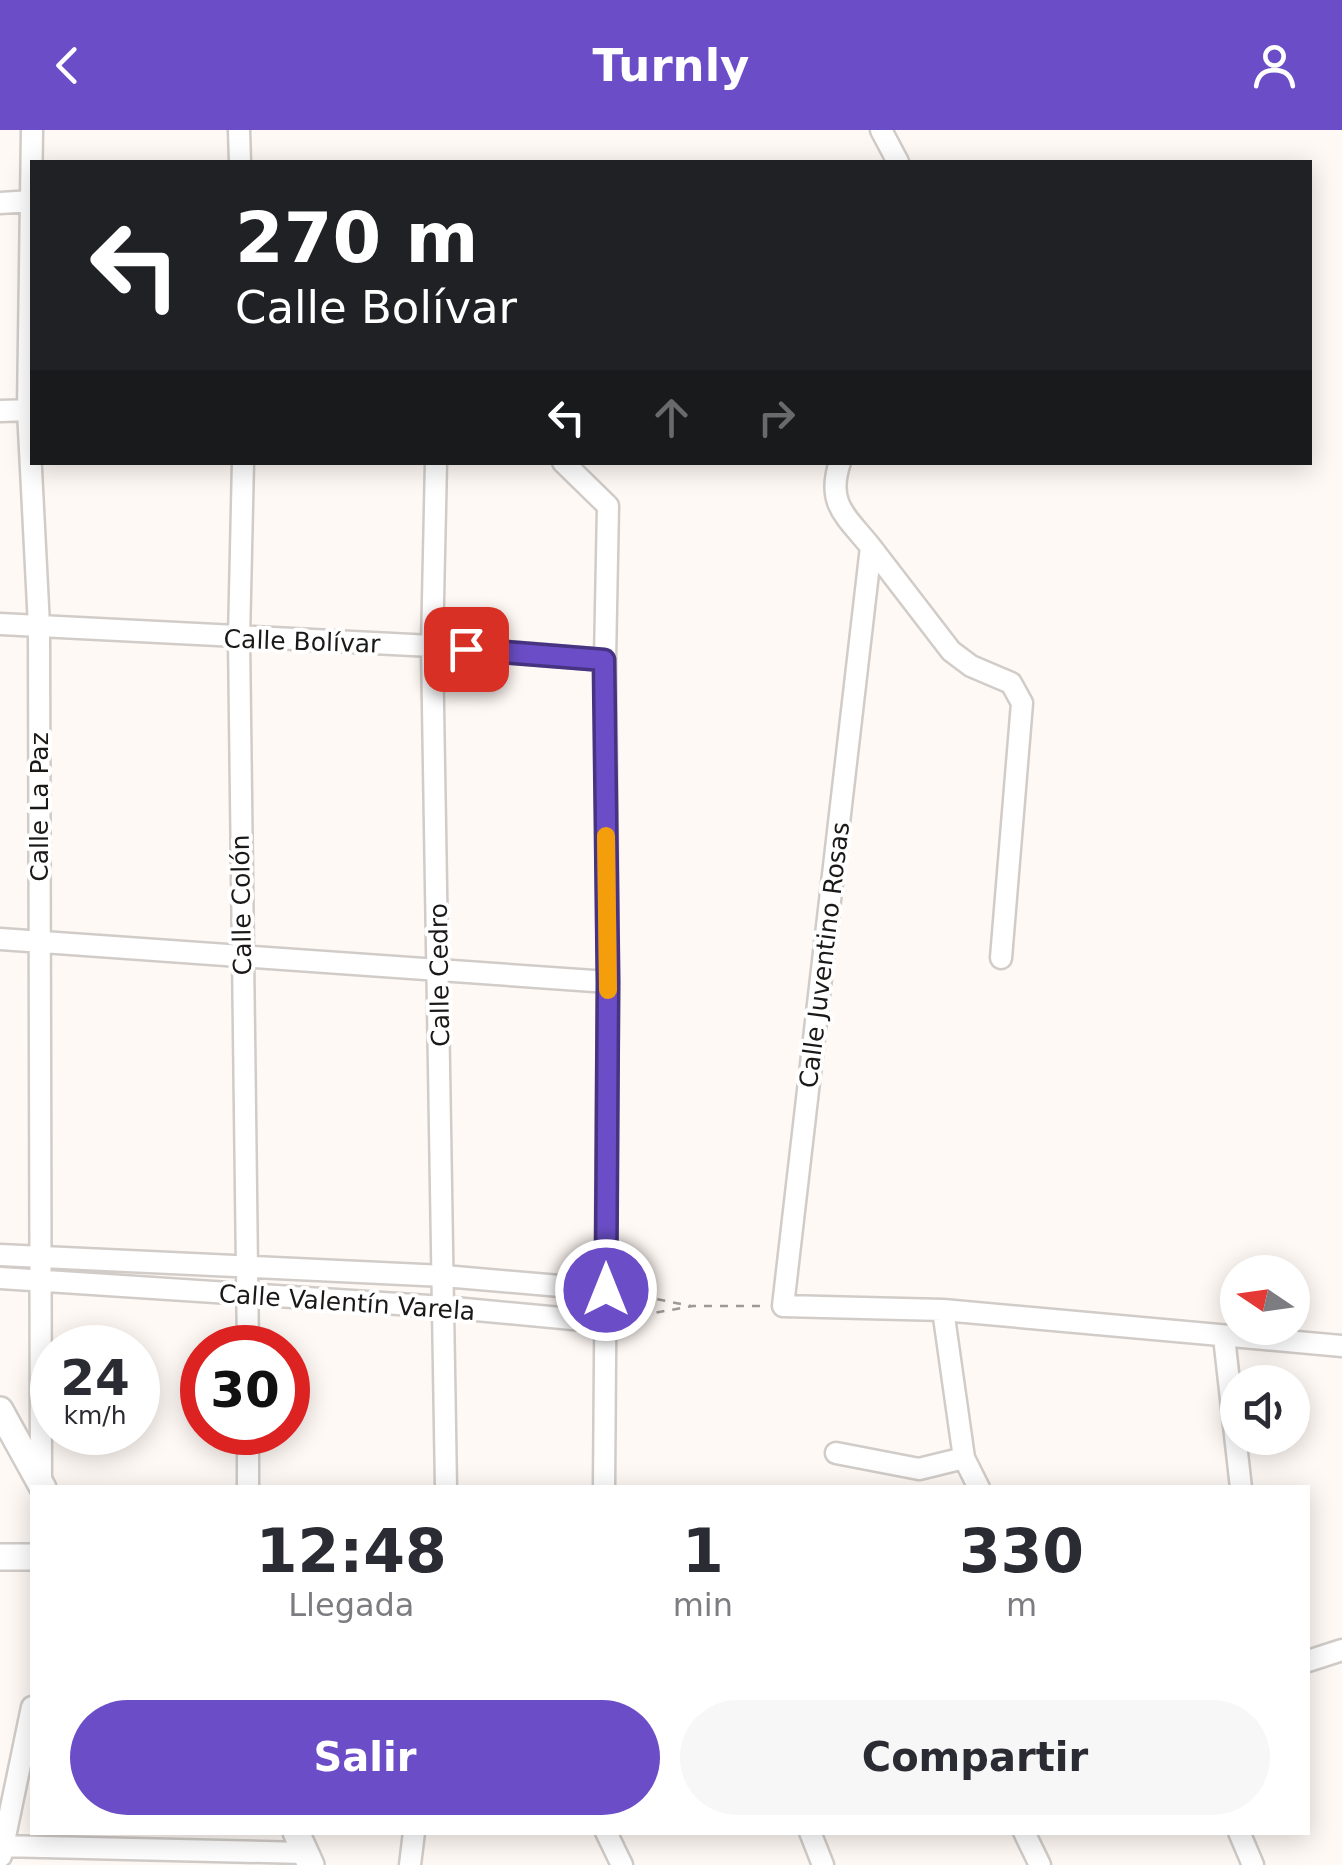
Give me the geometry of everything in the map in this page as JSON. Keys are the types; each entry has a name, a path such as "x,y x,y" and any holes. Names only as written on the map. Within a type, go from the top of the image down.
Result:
{"street":[{"name":"Calle La Paz","path":"32,130 32,160"},
{"path":"239,130 240,160"},
{"path":"881,130 897,160"},
{"path":"0,203 30,201"},
{"path":"0,410 30,410"},
{"name":"Calle La Paz","path":"32,465 38,626 42,1485"},
{"name":"Calle Colón","path":"243,465 238,638 248,1325"},
{"name":"Calle Cedro","path":"436,465 432,646 446,1485"},
{"path":"566,465 608,506 604,660 608,982 604,1485"},
{"path":"839,465 833,483 834,500 951,651 972,666 1011,683 1022,703 1001,958"},
{"name":"Calle Juventino Rosas","path":"783,1306 871,547"},
{"name":"Calle Bolívar","path":"0,624 432,646 604,660"},
{"path":"0,939 608,982"},
{"name":"Calle Valentín Varela","path":"0,1254 444,1276 606,1290"},
{"name":"Calle Valentín Varela","path":"0,1278 444,1307 604,1322"},
{"path":"783,1306 943,1310 1220,1336"},
{"path":"943,1310 964,1458 978,1485"},
{"path":"1225,1345 1241,1485"},
{"path":"0,1410 41,1485"},
{"path":"836,1453 920,1469 964,1458"},
{"path":"248,1455 248,1485"},
{"path":"0,1557 30,1558"},
{"path":"1310,1660 1342,1650"},
{"path":"30,1716 1,1850 135,1857 204,1841 304,1850"},
{"path":"410,1865 414,1835"},
{"path":"607,1835 622,1865"},
{"path":"811,1835 823,1865"},
{"path":"1025,1835 1040,1865"},
{"path":"1239,1835 1253,1865"}],"path":[{"path":"606,1290 693,1306"},
{"path":"604,1322 693,1306 783,1306"}],"slow traffic":[{"path":"606,836 608,990"}],"route":[{"path":"466,649 604,660 606,1290"}]}
